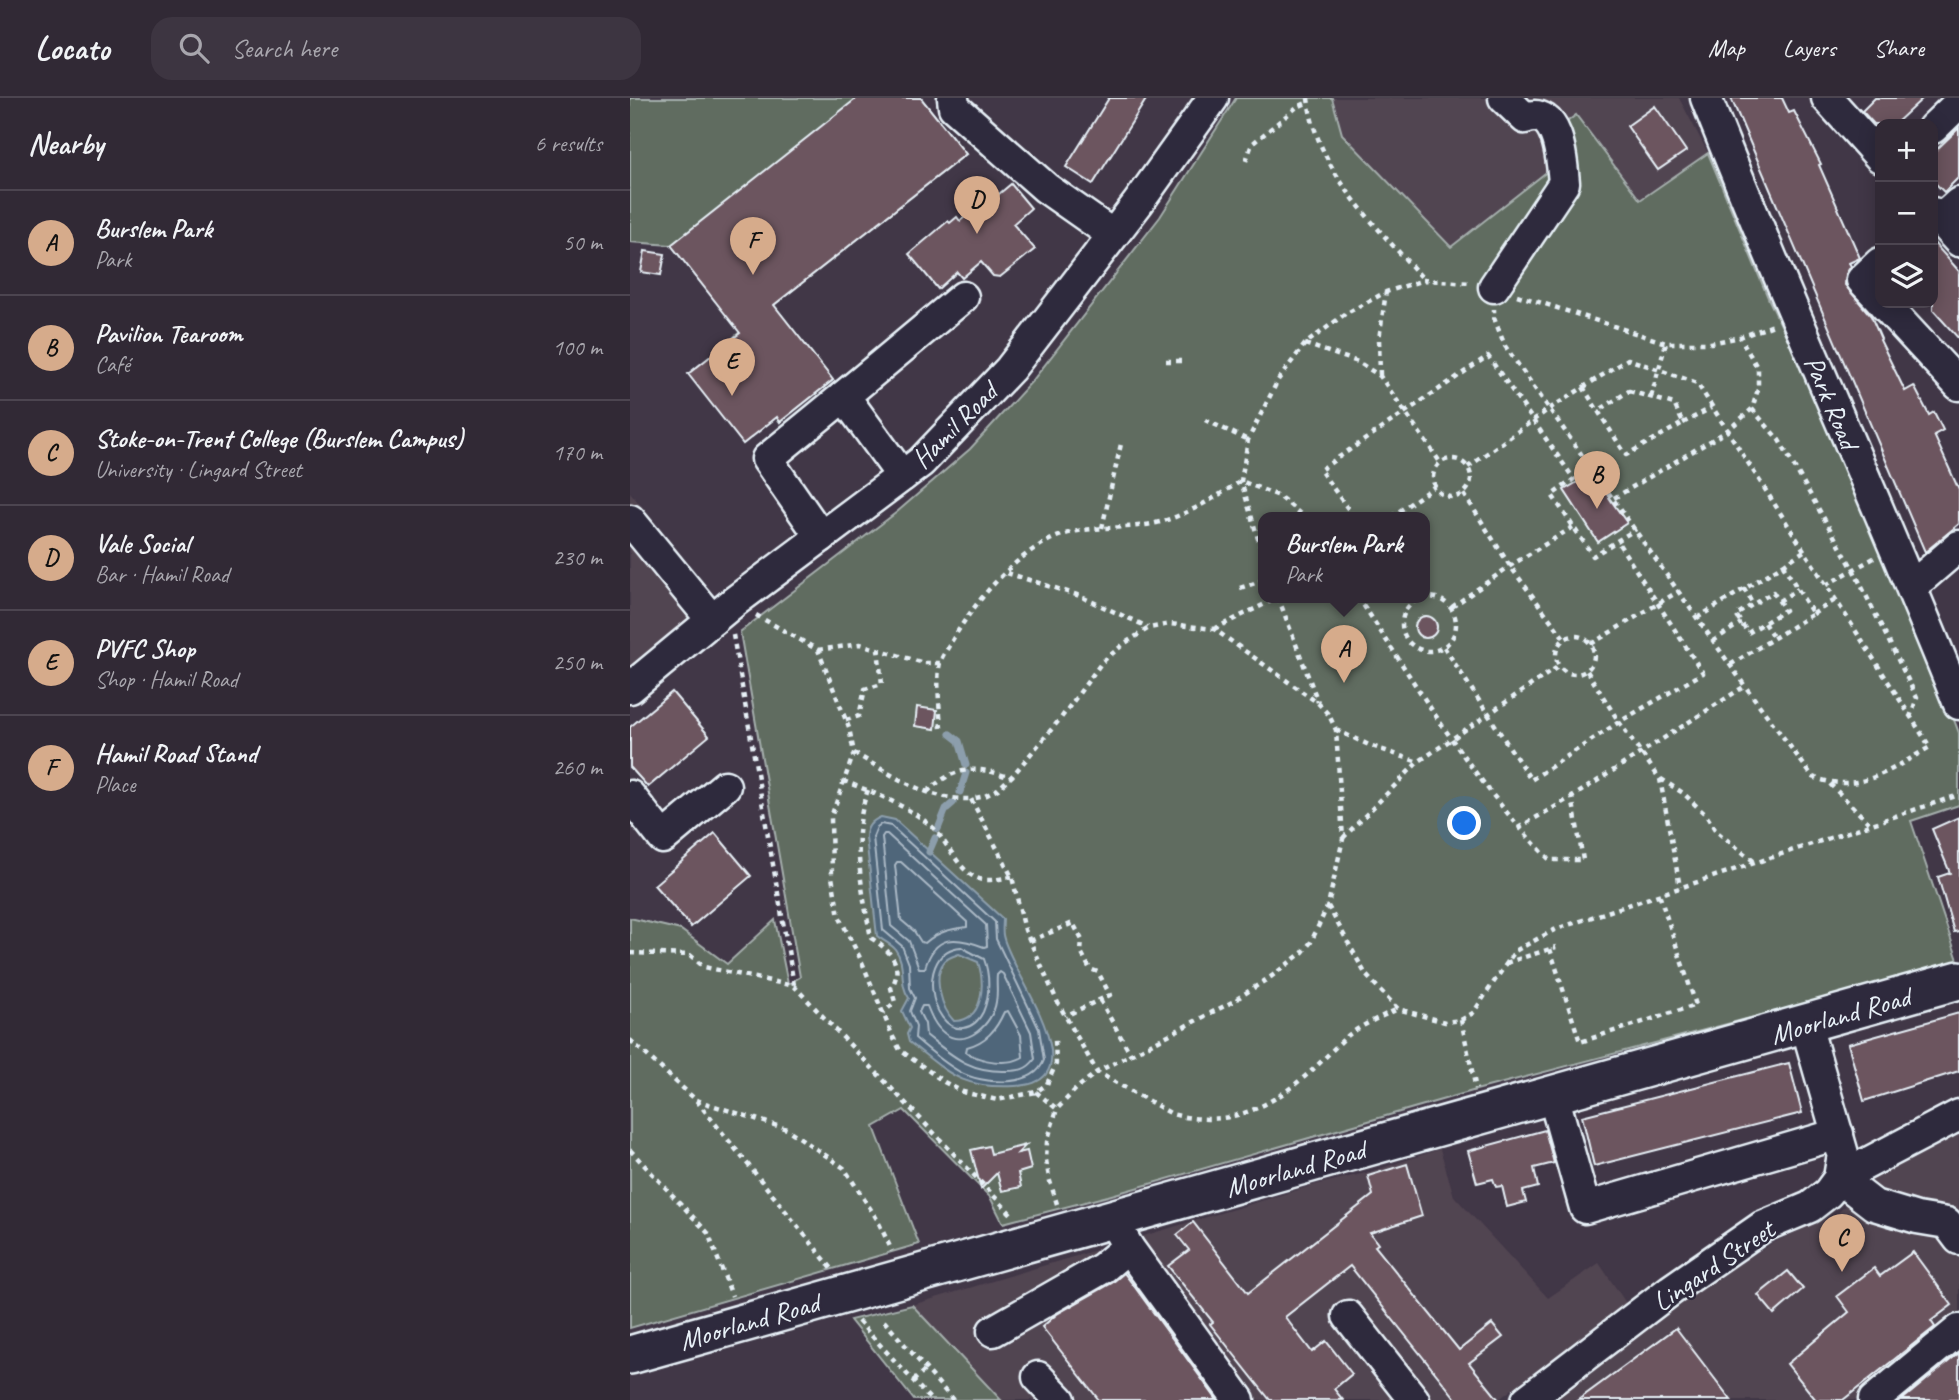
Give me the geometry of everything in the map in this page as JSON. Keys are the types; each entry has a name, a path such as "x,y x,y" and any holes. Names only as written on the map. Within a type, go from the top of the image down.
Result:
{"main road":[{"name":"Moorland Road","path":"630,1355 742,1323 835,1284 904,1277 1065,1232 1120,1234 1482,1114 1959,980"}],"street":[{"path":"953,98 954,107 1046,188 1113,235"},
{"name":"Hamil Road","path":"630,688 725,610 921,462 1010,369 1213,98"},
{"path":"1494,287 1564,183 1555,131 1547,108 1525,118 1504,98"},
{"path":"1833,100 1875,151"},
{"path":"1938,123 1959,103"},
{"name":"Park Road","path":"1710,106 1795,317 1959,704"},
{"path":"1875,268 1862,280 1875,294"},
{"path":"821,537 767,459 963,297"},
{"path":"1888,308 1959,385"},
{"path":"844,396 902,476"},
{"path":"630,520 725,610"},
{"path":"1910,583 1923,578 1959,546"},
{"path":"630,796 663,838 725,786"},
{"path":"1806,1025 1843,1154 1839,1178 1874,1205 1917,1218 1947,1223 1959,1239"},
{"path":"1553,1095 1584,1208 1838,1134"},
{"name":"Lingard Street","path":"1527,1400 1671,1290 1762,1227 1810,1207 1828,1193 1839,1178 1959,1115"},
{"path":"993,1331 1102,1268 1120,1234 1239,1400"},
{"path":"1348,1315 1414,1400"},
{"path":"1874,1400 1959,1330"},
{"path":"1038,1377 1060,1400"}],"path":[{"path":"1246,160 1252,144 1309,100 1323,153 1355,201 1424,280"},
{"path":"1258,539 1241,481 1248,440 1278,380 1306,344 1345,314 1386,292 1424,280 1457,281 1494,287 1666,343 1702,344 1740,337 1795,317"},
{"path":"1468,467 1549,409 1628,359 1697,383 1930,747 1870,781 1829,783 1813,777 1745,686 1636,529 1549,409 1504,345 1494,318 1494,287"},
{"path":"1380,376 1379,339 1386,292"},
{"path":"1614,498 1727,431 1752,409 1758,389 1758,369 1740,337"},
{"path":"1651,397 1666,343"},
{"path":"1306,344 1358,362 1380,376 1440,462"},
{"path":"1350,512 1320,470 1488,356 1574,479 1552,495 1593,556 1636,529"},
{"path":"1166,361 1186,361"},
{"path":"1583,387 1626,455 1711,408"},
{"path":"1598,411 1629,391 1674,404 1684,424"},
{"path":"1752,409 1779,440 1853,569 1917,698 1910,717"},
{"path":"1205,420 1248,440"},
{"path":"1102,528 1121,443"},
{"path":"1459,460 1468,467 1472,475 1470,486 1464,494 1445,495 1435,486 1434,470 1440,462 1459,460"},
{"path":"1241,481 1279,496 1298,512"},
{"path":"941,728 940,663 966,616 1006,573 1031,553 1058,537 1102,528 1159,522 1211,499 1241,481"},
{"path":"1398,512 1435,486"},
{"path":"1464,494 1510,566 1564,638"},
{"path":"1452,607 1510,566 1573,527"},
{"path":"1444,647 1531,780 1619,722 1703,673 1617,541"},
{"path":"1697,618 1804,551"},
{"path":"1783,565 1813,614"},
{"path":"1826,585 1862,565"},
{"path":"1006,573 1077,595 1149,628"},
{"path":"1240,588 1258,582"},
{"path":"1744,588 1754,604"},
{"path":"1779,601 1798,589"},
{"path":"1591,644 1679,591"},
{"path":"1773,592 1785,610 1748,633 1736,614 1754,604 1773,592"},
{"path":"1409,603 1401,629 1411,646 1434,652 1444,647 1455,635 1458,620 1452,607 1430,598"},
{"path":"1730,665 1835,600"},
{"path":"1214,629 1267,603"},
{"path":"1281,603 1318,703"},
{"path":"1362,603 1452,738 1518,828 1550,860 1583,860 1572,797"},
{"path":"725,610 818,650 860,644 924,663 940,663"},
{"path":"725,610 794,986 1013,1214 1022,1244"},
{"path":"1713,641 1741,623"},
{"path":"1764,623 1774,638"},
{"path":"854,753 910,785 941,797 971,799 992,792 1010,778 1061,718 1102,662 1149,628 1170,624 1214,629 1318,703 1329,715 1336,730 1343,839 1328,905 1311,942 1303,952 1272,976 1232,1002 1097,1072 1057,1109 1047,1142 1046,1160 1065,1232"},
{"path":"1576,635 1591,644 1594,651 1593,660 1587,671 1570,673 1559,666 1555,653 1564,638 1576,635"},
{"path":"846,720 859,716 865,689 882,684 878,649"},
{"path":"818,650 846,720 854,753 831,817 832,877 839,916 900,1050 944,1082 963,1092 997,1100 1037,1092 1047,1084 1056,1064 1055,1040"},
{"path":"1343,839 1418,762 1559,666"},
{"path":"1587,671 1639,752 1660,779 1683,793 1706,815 1716,831 1757,863"},
{"path":"1518,828 1572,797 1745,686"},
{"path":"1336,730 1418,762"},
{"path":"927,792 942,777 960,771 994,772 1010,778"},
{"path":"1660,779 1680,887"},
{"path":"843,781 897,803 931,826 944,839 966,871 980,879 1012,877"},
{"path":"1829,783 1870,824"},
{"path":"868,790 859,836 860,877 871,938 890,953 898,978 891,988 895,1002 883,1013"},
{"path":"1328,905 1366,975 1398,1009 1445,1022 1461,1020 1473,1013 1515,951 1556,929 1959,795"},
{"path":"971,799 1012,877 1030,941 1065,1016 1097,1072 1172,1114 1185,1118 1226,1119 1241,1116 1271,1102 1309,1073 1350,1034 1398,1009"},
{"path":"1506,963 1553,948 1580,1042 1696,1004 1659,894"},
{"path":"1030,941 1073,923 1082,940 1081,952 1086,963 1090,969 1098,972 1110,995 1065,1016"},
{"path":"630,953 690,955 704,968 794,986"},
{"path":"1100,1000 1131,1055"},
{"path":"1461,1020 1482,1114"},
{"path":"630,1041 696,1100 835,1284 930,1400"},
{"path":"1037,1092 1057,1109"},
{"path":"696,1100 787,1129 844,1168 877,1219 904,1277"},
{"path":"630,1150 708,1233 742,1323"},
{"path":"884,1321 953,1400"},
{"path":"913,1381 926,1369"}],"shaded area":[{"path":"1333,98 1679,98 1708,153 1640,200 1576,115 1549,170 1451,248 1342,134"},
{"path":"630,492 710,591 719,615 630,689"},
{"path":"1959,1126 1959,1400 1548,1400 1680,1301 1772,1243 1838,1213 1875,1174"},
{"path":"1440,1149 1454,1196 1548,1298 1599,1263 1626,1303 1498,1400 1001,1400 912,1305 1314,1185 1370,1172"}],"green space":[{"path":"630,98 921,98 966,154 774,305 833,380 780,422 721,348 740,332 671,245 630,242"},
{"path":"1236,98 1332,98 1342,134 1451,247 1549,170 1542,141 1576,115 1640,200 1708,153 1769,300 1889,550 1959,733 1959,805 1911,821 1959,963 1476,1090 1108,1196 1003,1223 990,1197 904,1110 874,1127 919,1244 630,1328 630,918 681,930 727,964 775,920 788,984 800,977 740,632 897,512 970,449 1033,380 1160,217"},
{"path":"912,1305 1001,1400 914,1400 850,1320"}],"water":[{"path":"881,817 895,820 1003,919 1003,935 1008,951 1032,997 1050,1046 1050,1066 1039,1080 1015,1086 968,1082 946,1070 909,1042 907,1034 910,1028 902,1011 909,998 904,986 901,961 895,949 877,936 866,833 872,822","holes":["959,954 978,962 981,990 977,1008 964,1019 954,1021 940,993 940,968 947,959"]}],"building":[{"path":"857,98 921,98 966,154 774,305 833,380 780,422 777,417 743,444 688,374 740,333 671,245"},
{"path":"1109,98 1147,98 1093,184 1066,167"},
{"path":"1731,98 1782,98 1789,113 1794,111 1821,164 1819,165 1860,258 1849,263 1851,266 1846,274 1845,285 1871,316 1905,391 1914,386 1929,415 1934,412 1943,430 1934,435 1959,490 1959,524 1925,552"},
{"path":"1875,98 1923,98 1900,119 1875,119 1874,124 1862,111"},
{"path":"1655,106 1686,151 1658,170 1627,126"},
{"path":"1959,128 1959,177 1944,192 1938,186 1938,148"},
{"path":"1011,184 1031,208 1013,224 1035,249 1000,277 993,276 981,262 962,278 957,272 938,289 909,254 948,221 950,223 957,217 960,221 990,196 993,199"},
{"path":"1938,248 1959,271 1959,339 1933,310 1938,308"},
{"path":"645,251 665,254 661,275 641,272"},
{"path":"1588,476 1593,481 1596,479 1627,523 1598,542 1564,490"},
{"path":"1426,616 1434,619 1437,627 1434,635 1426,638 1418,635 1415,627 1418,619"},
{"path":"672,692 709,736 648,787 630,767 630,727"},
{"path":"917,707 937,710 935,729 915,726"},
{"path":"1959,817 1959,931 1954,932 1938,877 1950,873 1932,829"},
{"path":"715,833 751,876 691,927 654,885"},
{"path":"1959,1013 1959,1071 1864,1101 1848,1044"},
{"path":"1789,1063 1802,1113 1594,1166 1582,1116"},
{"path":"1545,1130 1554,1163 1534,1168 1538,1187 1523,1191 1526,1202 1507,1207 1502,1186 1496,1187 1493,1179 1477,1183 1468,1151"},
{"path":"1026,1145 1018,1153 1027,1151 1031,1169 1018,1173 1021,1187 1002,1191 997,1173 981,1189 971,1150 989,1146 991,1154"},
{"path":"1407,1164 1422,1216 1370,1233 1378,1244 1375,1246 1459,1350 1492,1324 1503,1337 1469,1363 1499,1400 1457,1400 1350,1266 1285,1317 1312,1352 1326,1341 1352,1374 1334,1389 1343,1400 1270,1400 1168,1266 1189,1250 1177,1235 1193,1222 1248,1293 1373,1195 1368,1176"},
{"path":"1913,1252 1952,1305 1931,1321 1935,1327 1843,1400 1816,1400 1787,1364 1849,1312 1837,1296 1874,1268 1880,1276"},
{"path":"1788,1271 1803,1289 1774,1314 1758,1295"},
{"path":"1124,1273 1217,1400 1099,1400 1042,1327 1057,1314 1112,1283"},
{"path":"1676,1328 1731,1400 1578,1400"},
{"path":"1959,1353 1959,1400 1902,1400"}],"waterway":[{"path":"950,734 959,741 966,765"},
{"path":"960,792 966,773"},
{"path":"938,829 946,809 953,803"},
{"path":"929,852 935,838"}],"place":[{"name":"Vale Social","path":"977,234"},
{"name":"Hamil Road Stand","path":"753,275"},
{"name":"PVFC Shop","path":"732,396"},
{"name":"Pavilion Tearoom","path":"1597,509"},
{"name":"Burslem Park","path":"1344,683"},
{"name":"Stoke-on-Trent College (Burslem Campus)","path":"1842,1272"}]}
